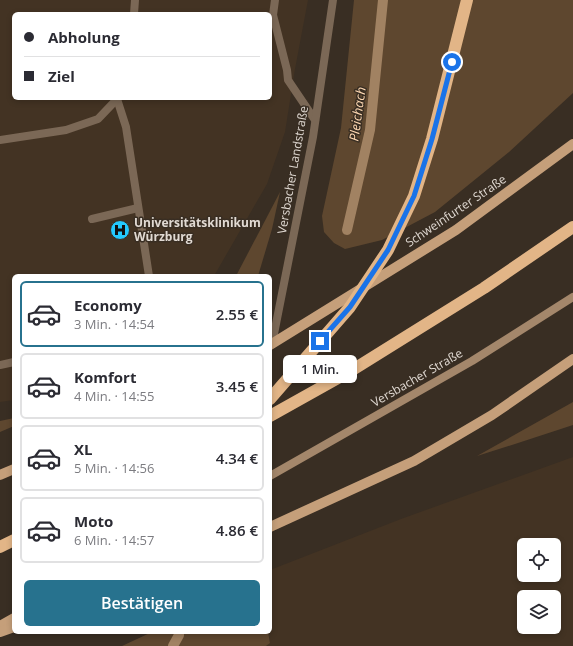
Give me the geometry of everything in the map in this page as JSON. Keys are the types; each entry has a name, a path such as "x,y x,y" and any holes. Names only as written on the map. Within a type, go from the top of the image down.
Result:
{"highway":[{"path":"272,397 350,307 388,250 414,196 432,139 467,0"},
{"path":"272,415 354,369 478,292 573,227"},
{"path":"0,547 12,541"}],"main road":[{"name":"Schweinfurter Straße","path":"272,346 456,230 573,144"},
{"name":"Versbacher Straße","path":"272,475 472,361 573,296"},
{"path":"272,526 414,461 492,415 573,360"},
{"path":"0,475 12,470"},
{"path":"0,626 12,619"},
{"path":"0,632 12,628"}],"street":[{"path":"134,12 135,0"},
{"path":"275,0 273,15 288,80 315,120"},
{"name":"Versbacher Landstraße","path":"272,342 315,120 333,0"},
{"path":"0,140 66,130 98,119 117,100"},
{"path":"118,100 126,126 149,274"},
{"path":"92,219 138,208"},
{"path":"0,365 12,362"}],"shaded area":[{"name":"Universitätsklinikum Würzburg","path":"0,0 308,0 285,132 267,184 215,274 12,274 12,400 0,402"},
{"path":"354,0 573,0 573,93 509,152 435,212 382,240 345,249 334,243 324,232 322,216 341,128"},
{"path":"280,192 272,229 259,274 237,274"},
{"path":"573,402 573,425 477,456"},
{"path":"12,418 12,427 0,432 0,421"},
{"path":"573,457 573,646 266,646 270,642 268,634 272,634 272,569 401,519"},
{"path":"148,634 268,634 270,643 266,646 122,646"}],"waterway":[{"name":"Pleichach","path":"347,230 370,130 383,0"},
{"name":"Pleichach","path":"173,646 179,635"}],"place":[{"name":"Universitätsklinikum Würzburg","path":"120,230"}],"route":[{"path":"320,341 350,307 388,250 414,196 432,139 452,62"}]}
